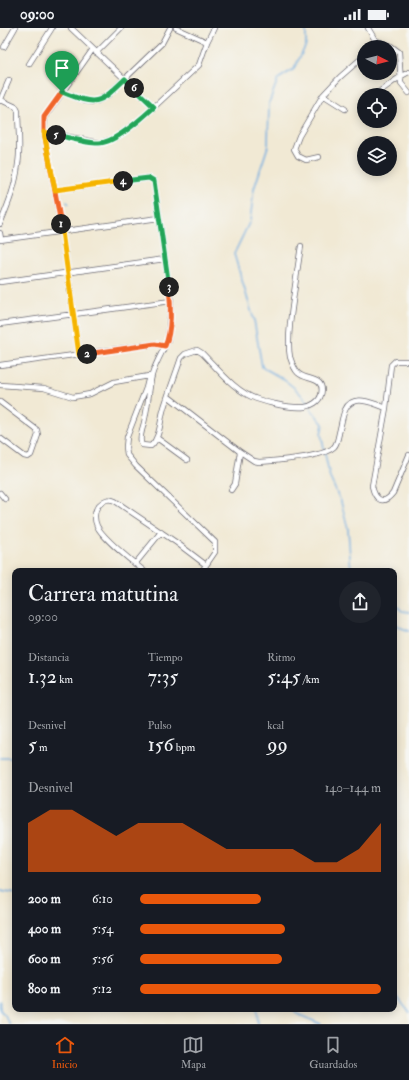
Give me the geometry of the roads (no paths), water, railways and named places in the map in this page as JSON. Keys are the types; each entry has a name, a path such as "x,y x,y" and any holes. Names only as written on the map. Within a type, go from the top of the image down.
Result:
{"street":[{"path":"4,46 15,28"},
{"path":"29,64 52,28"},
{"path":"71,28 154,107"},
{"path":"79,355 62,231 44,132 44,117 95,51 122,28"},
{"path":"62,92 85,101 95,102 108,95 162,43 170,28"},
{"path":"176,28 207,42"},
{"path":"44,132 100,144 115,138 136,123 199,65 207,42 214,28"},
{"path":"368,28 375,40"},
{"path":"397,50 399,52 401,83 409,93"},
{"path":"319,157 306,160 298,156 294,149 299,136 323,95 357,62"},
{"path":"386,88 401,76 409,72"},
{"path":"0,224 12,195 18,163 18,111 16,107 0,101 10,80"},
{"path":"323,95 345,109"},
{"path":"55,190 149,178 154,181 171,301 168,340 150,376 128,437 126,447 127,456 216,542 215,552 204,568"},
{"path":"0,233 0,239 159,218"},
{"path":"150,376 147,412 140,443 142,445 151,446 157,438 164,410 181,358 185,354 197,350 202,353 240,390 256,399 286,406 308,406 321,397 322,390 320,384 314,379 300,375 295,370 290,356 289,342 293,300 301,246"},
{"path":"0,282 165,259"},
{"path":"0,324 171,301"},
{"path":"0,365 155,344 165,346"},
{"path":"409,361 395,361 391,366 386,408 372,486 378,499 386,500 393,493 409,455"},
{"path":"0,384 42,388 73,397 90,394 114,382 150,376"},
{"path":"169,397 240,452 254,461 259,462 313,455 330,450 334,447 338,438 345,410 348,405 356,400 361,400 386,408"},
{"path":"0,402 38,432 31,455 28,457 24,456 0,438"},
{"path":"157,438 187,460"},
{"path":"231,490 235,484 240,452"},
{"path":"0,493 5,499"},
{"path":"140,568 113,544 97,526 94,515 96,507 103,501 109,499 115,501 206,565"},
{"path":"135,564 161,532"}],"waterway":[{"path":"306,28 306,45 294,69 278,79 269,103 268,146 254,189 250,221 234,254 254,320 262,367 294,387 308,404"},
{"path":"310,408 323,424 321,434 330,478 341,502 348,529 351,568"},
{"path":"397,606 402,611 409,612"},
{"path":"397,626 409,631"},
{"path":"0,758 12,758"},
{"path":"0,891 12,893"},
{"path":"397,997 409,1012"},
{"path":"0,1001 0,1010 5,1015 9,1024"},
{"path":"257,1012 258,1024"},
{"path":"295,1012 321,1024"}]}
